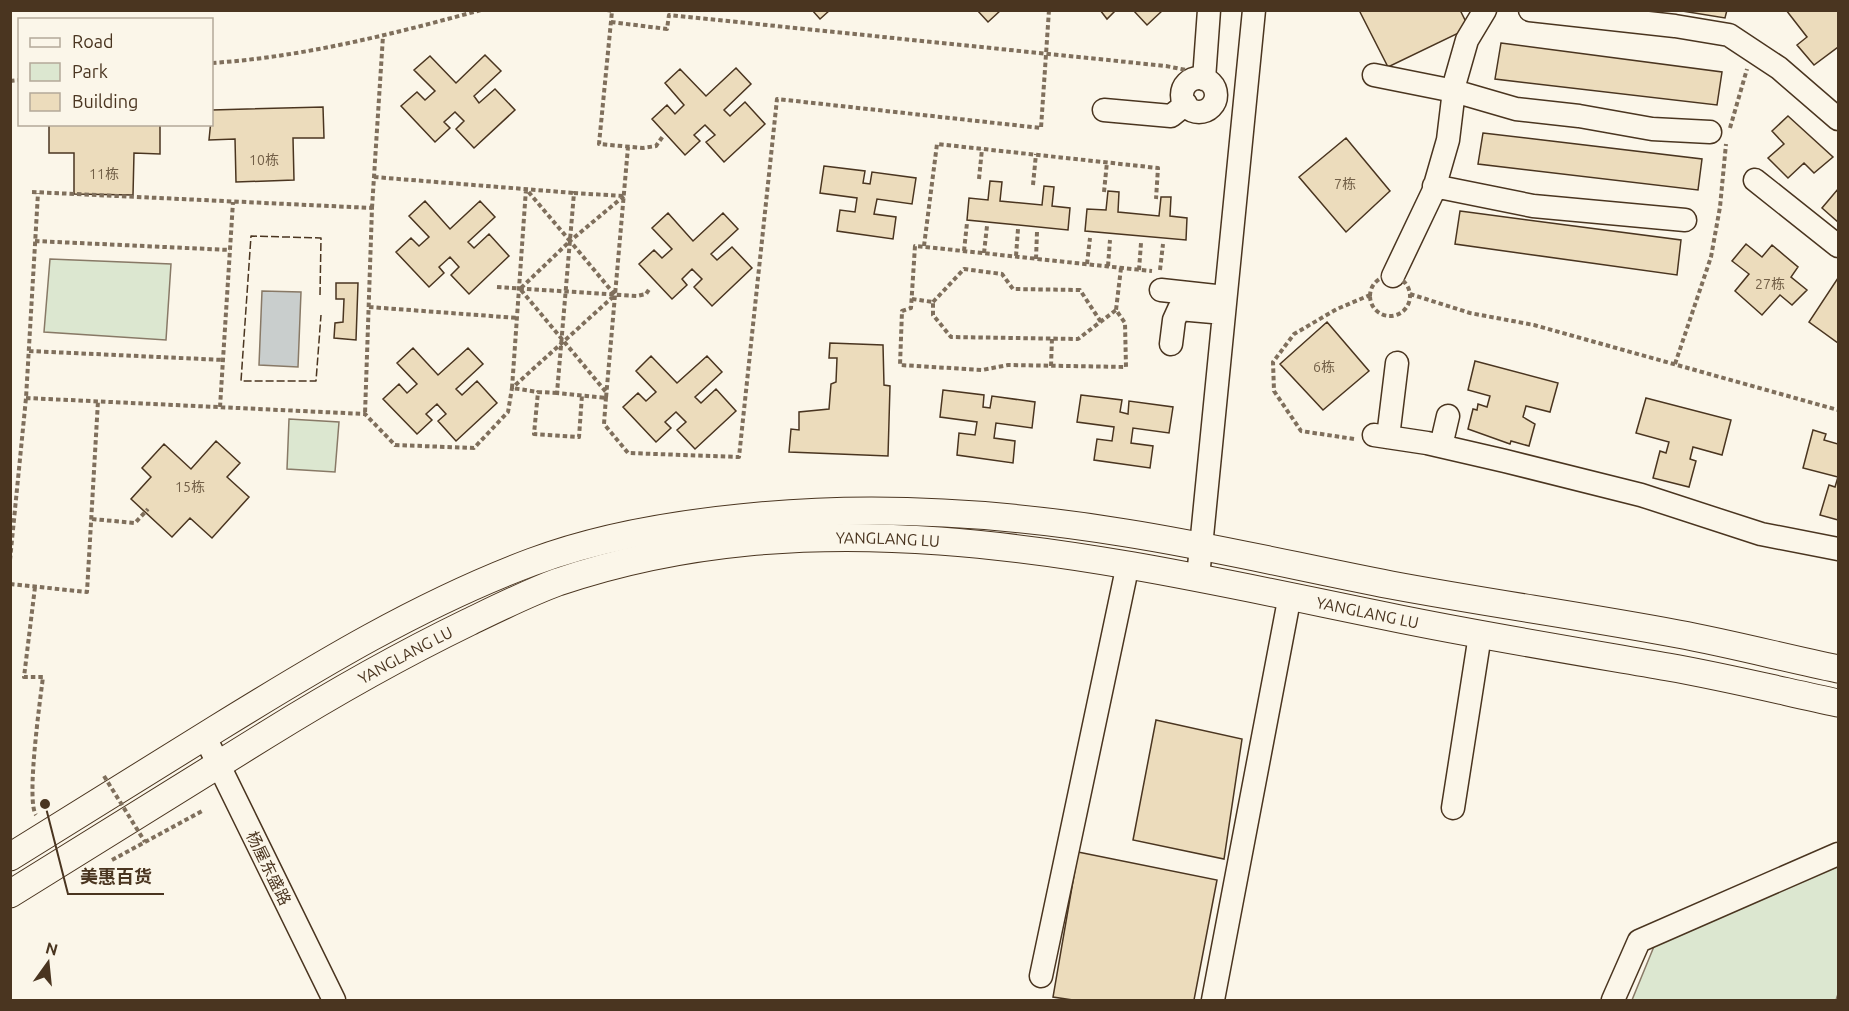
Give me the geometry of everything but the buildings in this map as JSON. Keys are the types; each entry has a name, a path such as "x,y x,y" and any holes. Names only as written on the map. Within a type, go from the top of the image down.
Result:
{"main road":[{"name":"YANGLANG LU","path":"10,857 362,641 462,591 533,562 586,544 642,531 701,522 790,513 852,510 961,513 1125,533 1477,601 1682,635 1839,669"},
{"name":"YANGLANG LU","path":"10,894 365,675 425,643 553,584 617,564 701,547 764,539 821,537 950,541 1024,548 1198,577 1480,635 1679,669 1839,703"}],"street":[{"path":"1206,84 1209,10"},
{"path":"1198,577 1254,10"},
{"path":"1393,276 1434,186 1448,140 1454,91 1467,40 1485,10"},
{"path":"1530,10 1729,35 1779,68 1839,119"},
{"path":"1374,75 1454,91 1516,109 1579,116 1652,129 1722,134"},
{"path":"1104,110 1171,116 1186,104 1183,98 1185,87 1206,84 1245,97"},
{"path":"1755,180 1839,246"},
{"path":"1434,186 1533,206 1685,220"},
{"path":"1161,290 1225,305"},
{"path":"1171,344 1173,320 1179,309 1225,305"},
{"path":"1397,363 1381,436 1441,446 1641,495 1761,534 1839,549"},
{"path":"1441,446 1448,416"},
{"path":"1041,976 1128,564"},
{"path":"1213,1000 1290,596"},
{"path":"1453,808 1480,635"},
{"name":"杨屋东盛路","path":"205,737 334,1000"},
{"path":"1613,1000 1639,940 1839,854"}],"path":[{"path":"213,63 248,61 383,35 481,10"},
{"path":"607,10 612,11 599,144 643,148 656,146 663,136"},
{"path":"628,147 604,424 628,453 739,457 777,99 1041,128 1049,10"},
{"path":"611,22 667,29 669,15 1166,66 1193,71 1206,84"},
{"path":"365,414 372,208 383,35"},
{"path":"1675,364 1711,257 1720,207 1722,134 1752,51"},
{"path":"924,246 937,144 1158,168 1156,199"},
{"path":"979,179 982,149"},
{"path":"1033,185 1036,154"},
{"path":"1104,192 1107,162"},
{"path":"374,177 624,196"},
{"path":"525,189 615,295"},
{"path":"26,398 365,414 395,445 474,448 508,412 518,318 525,189"},
{"path":"32,192 372,208"},
{"path":"10,560 26,398 38,193"},
{"path":"557,393 574,193"},
{"path":"520,289 570,241 624,196"},
{"path":"220,407 233,202"},
{"path":"964,251 967,223"},
{"path":"984,253 987,226"},
{"path":"1016,256 1018,229"},
{"path":"1036,259 1037,232"},
{"path":"1087,264 1090,238"},
{"path":"1108,266 1110,240"},
{"path":"35,241 230,250"},
{"path":"1139,270 1141,243"},
{"path":"1120,268 1116,310 1125,322 1126,367 1008,365 982,370 900,365 902,311 911,308 915,246 1153,271 1160,276 1163,244"},
{"path":"1101,322 1080,290 1013,289 1002,274 964,269 933,302 933,315 951,337 1078,339 1101,322 1116,310"},
{"path":"497,287 638,296 646,294 650,288"},
{"path":"520,289 606,395"},
{"path":"1410,294 1470,313 1534,324 1839,410"},
{"path":"512,388 615,295"},
{"path":"1370,295 1337,309 1294,334 1273,362 1274,391 1301,431 1352,440 1381,436"},
{"path":"912,299 933,302"},
{"path":"369,307 518,318"},
{"path":"1051,366 1052,338"},
{"path":"29,351 224,360"},
{"path":"512,388 538,392 606,395"},
{"path":"538,392 534,434 579,436 582,395"},
{"path":"10,584 87,592 98,401"},
{"path":"92,519 135,523 148,509"},
{"path":"35,587 24,677 43,677 32,809 49,833"},
{"path":"104,776 145,842"},
{"path":"103,865 204,810"}],"green space":[{"path":"50,259 171,264 166,340 44,332"},
{"path":"289,419 339,422 335,472 287,469"},
{"path":"1838,865 1838,994 1836,1000 1632,1000 1655,944"}],"shaded area":[{"path":"262,291 301,292 298,367 259,365"}],"fence":[{"path":"320,295 321,238 251,236 241,381 316,381 321,315"}],"place":[{"name":"美惠百货","path":"45,804"}]}
